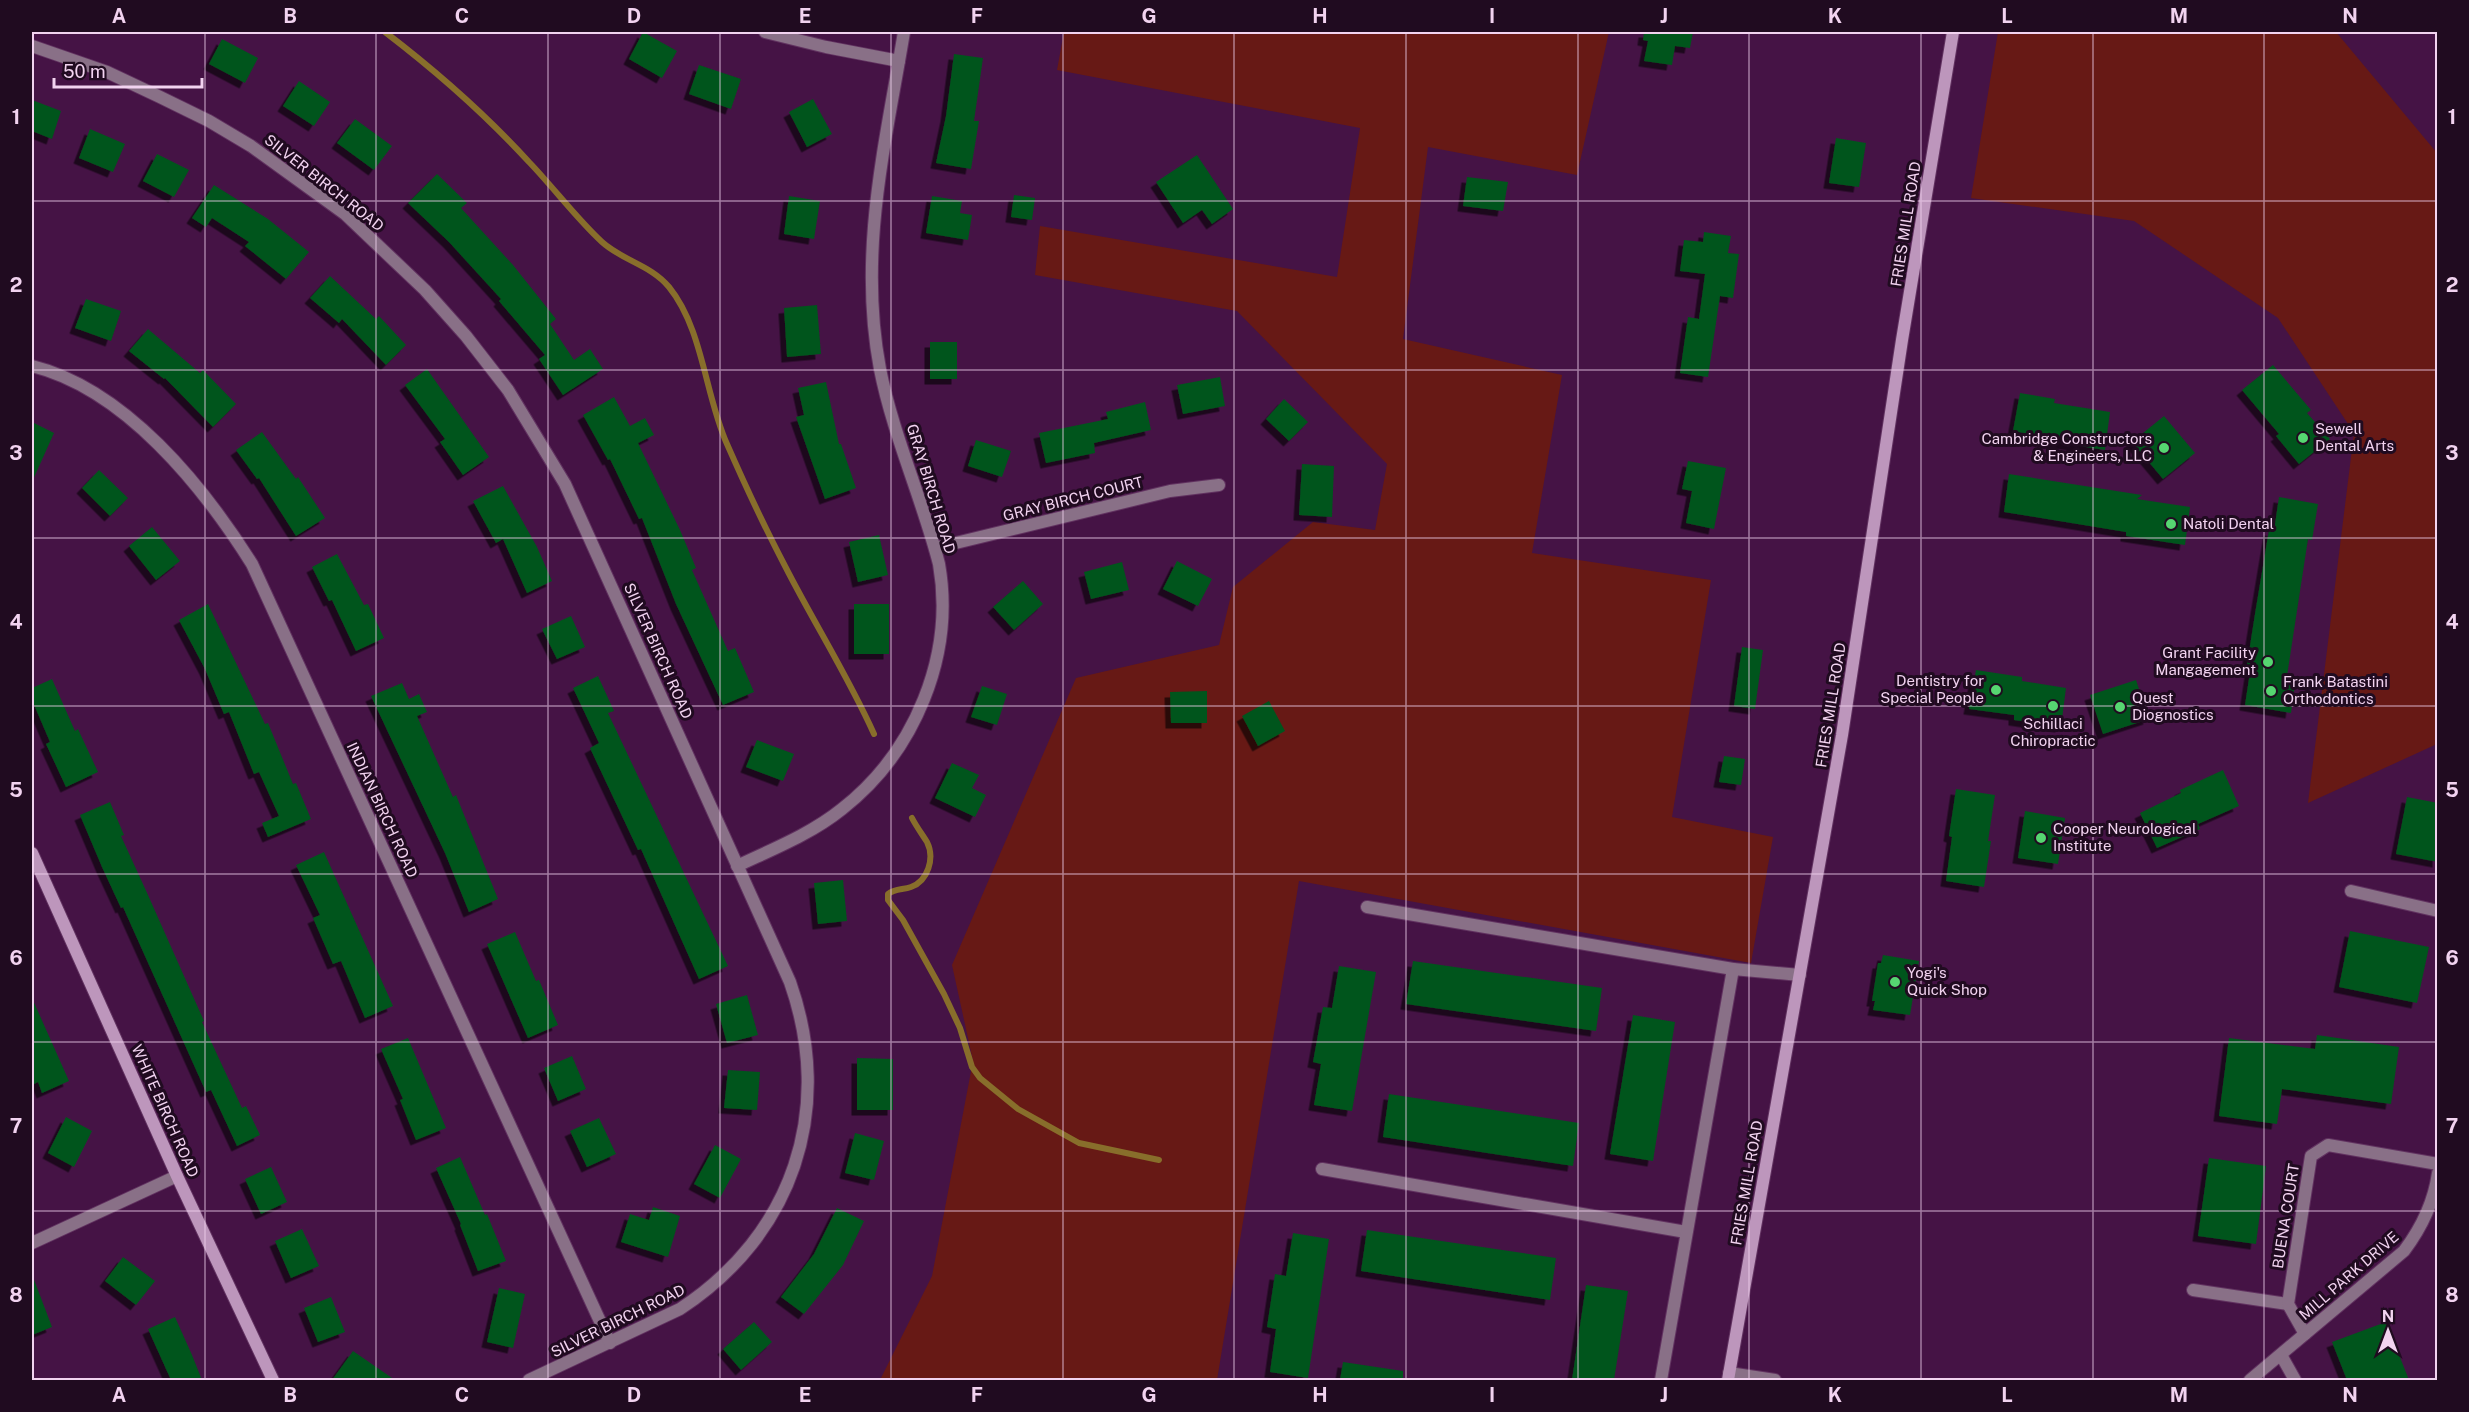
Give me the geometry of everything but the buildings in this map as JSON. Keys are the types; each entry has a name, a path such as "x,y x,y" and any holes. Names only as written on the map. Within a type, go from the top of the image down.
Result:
{"main road":[{"name":"FRIES MILL ROAD","path":"1728,1377 1842,735 1902,340 1953,32"},
{"name":"WHITE BIRCH ROAD","path":"32,853 177,1176 273,1380"}],"street":[{"path":"765,32 899,61"},
{"name":"GRAY BIRCH ROAD","path":"737,866 795,838 842,809 894,756 923,701 938,653 942,631 942,583 935,548 885,392 871,297 872,228 903,32"},
{"name":"SILVER BIRCH ROAD","path":"32,46 84,63 160,97 209,121 250,146 345,214 425,290 459,328 508,390 565,484 737,866 779,953 804,1027 809,1100 801,1144 776,1210 763,1231 733,1267 702,1295 680,1310 529,1380"},
{"name":"INDIAN BIRCH ROAD","path":"32,366 76,383 115,408 155,441 225,524 252,564 610,1343"},
{"name":"GRAY BIRCH COURT","path":"935,548 1170,491 1219,485"},
{"path":"2351,891 2438,911"},
{"path":"1367,907 1733,969 1800,975"},
{"path":"1661,1380 1733,969"},
{"name":"BUENA COURT","path":"2288,1305 2311,1156 2328,1145 2438,1164"},
{"path":"1322,1169 1686,1232"},
{"name":"MILL PARK DRIVE","path":"2250,1380 2404,1251 2415,1236 2434,1196 2438,1173"},
{"path":"32,1242 177,1176"},
{"path":"2193,1290 2288,1305 2305,1334"},
{"path":"2281,1355 2295,1380"},
{"path":"1728,1377 1775,1380"}],"shaded area":[{"path":"1064,32 1609,32 1577,175 1428,147 1403,339 1562,375 1532,553 1711,580 1672,817 1773,837 1751,963 1299,881 1217,1380 880,1380 932,1276 973,1061 952,965 1076,678 1219,645 1233,587 1313,522 1375,530 1387,464 1237,311 1035,275 1040,226 1337,277 1360,128 1057,70"},
{"path":"1998,32 2336,32 2437,153 2437,744 2308,803 2354,433 2278,318 2134,221 1971,198"}],"waterway":[{"path":"385,32 478,110 602,242 654,273 669,287 689,322 720,425 748,490 785,566 874,734"},
{"path":"912,818 927,842 930,862 922,880 911,887 891,892 888,894 888,900 903,920 944,994 960,1028 972,1067 980,1078 1018,1109 1079,1143 1159,1160"}],"place":[{"name":"Sewell Dental Arts","path":"2303,438"},
{"name":"Cambridge Constructors & Engineers, LLC","path":"2164,448"},
{"name":"Natoli Dental","path":"2171,524"},
{"name":"Grant Facility Mangagement","path":"2268,662"},
{"name":"Dentistry for Special People","path":"1996,690"},
{"name":"Frank Batastini Orthodontics","path":"2271,691"},
{"name":"Schillaci Chiropractic","path":"2053,706"},
{"name":"Quest Diognostics","path":"2120,707"},
{"name":"Cooper Neurological Institute","path":"2041,838"},
{"name":"Yogi's Quick Shop","path":"1895,982"}]}
